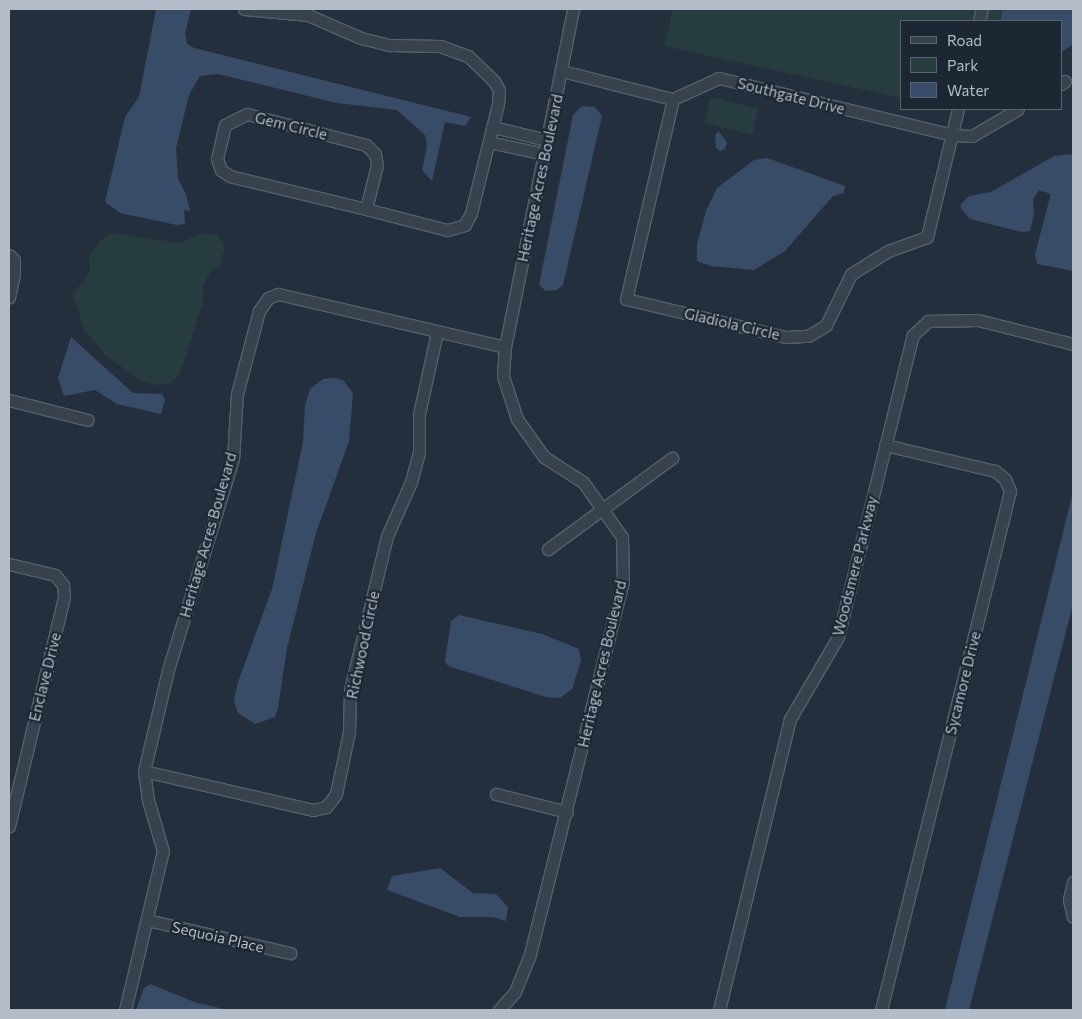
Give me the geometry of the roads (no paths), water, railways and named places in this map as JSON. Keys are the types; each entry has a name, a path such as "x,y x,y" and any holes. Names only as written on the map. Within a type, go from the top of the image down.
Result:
{"street":[{"path":"244,9 277,10"},
{"name":"Heritage Acres Boulevard","path":"499,1010 515,992 529,958 623,580 622,537 583,482 544,457 517,419 503,376 505,347 574,9"},
{"name":"Gem Circle","path":"277,10 321,18 377,42 440,46 468,56 494,81 499,90 493,127 471,213 462,228 447,230 366,210 230,176 221,170 217,159 225,125 246,114 366,145 375,154 377,165 366,210"},
{"path":"562,71 673,98"},
{"name":"Southgate Drive","path":"673,98 719,78 952,135 972,136 1016,110"},
{"name":"Gladiola Circle","path":"673,98 626,299 786,337 808,336 826,325 851,274 888,251 927,237 952,135"},
{"path":"952,135 958,110"},
{"path":"493,127 547,140"},
{"path":"489,142 544,154"},
{"path":"9,256 14,260 14,274 9,297"},
{"name":"Heritage Acres Boulevard","path":"125,1010 163,851 148,800 144,771 168,670 233,459 237,394 263,303 272,295 291,296 505,347"},
{"name":"Woodsmere Parkway","path":"719,1010 790,719 838,637 913,334 928,321 978,320 1073,344"},
{"name":"Richwood Circle","path":"144,771 313,810 326,807 336,794 349,732 350,690 387,536 411,482 419,453 419,414 436,332"},
{"path":"9,400 88,420"},
{"name":"Sycamore Drive","path":"881,1010 1010,491 1005,480 995,471 885,445"},
{"path":"548,549 602,507 672,458"},
{"name":"Enclave Drive","path":"9,564 55,575 63,585 64,596 9,826"},
{"path":"496,794 566,812"},
{"path":"1073,882 1069,900 1073,917"},
{"name":"Sequoia Place","path":"147,920 290,953"}],"water":[{"path":"156,9 191,9 185,34 187,44 194,48 471,117 465,126 445,122 432,181 422,170 427,146 425,135 397,110 337,103 218,74 200,76 189,95 176,148 178,179 186,194 190,211 184,210 185,224 177,225 120,213 105,202 125,117 139,97"},
{"path":"1003,9 1073,9 1073,45 1062,51 1062,20 1000,20"},
{"path":"582,106 595,107 602,116 563,285 557,290 546,291 539,285 573,115"},
{"path":"718,131 727,142 725,149 720,151 716,148 715,135"},
{"path":"1073,154 1073,271 1037,264 1035,254 1051,194 1039,190 1033,199 1034,214 1030,231 1022,232 970,219 960,205 969,196 991,192 1054,156"},
{"path":"767,158 845,186 844,193 833,196 785,251 754,270 711,266 697,261 697,244 706,211 717,188 754,160"},
{"path":"71,337 133,393 162,394 165,400 161,414 117,404 95,390 64,396 58,378"},
{"path":"335,378 343,380 353,393 349,441 316,533 287,648 278,708 275,717 255,724 238,713 234,701 237,685 272,589 303,442 305,405 310,389 323,379"},
{"path":"1073,492 1073,604 969,1010 945,1010"},
{"path":"459,615 542,634 579,649 581,661 572,689 560,698 546,697 448,666 445,661 451,621"},
{"path":"440,868 473,893 496,894 508,907 506,921 493,917 460,917 387,890 392,876"},
{"path":"150,984 197,1003 229,1010 136,1010 144,988"}]}
